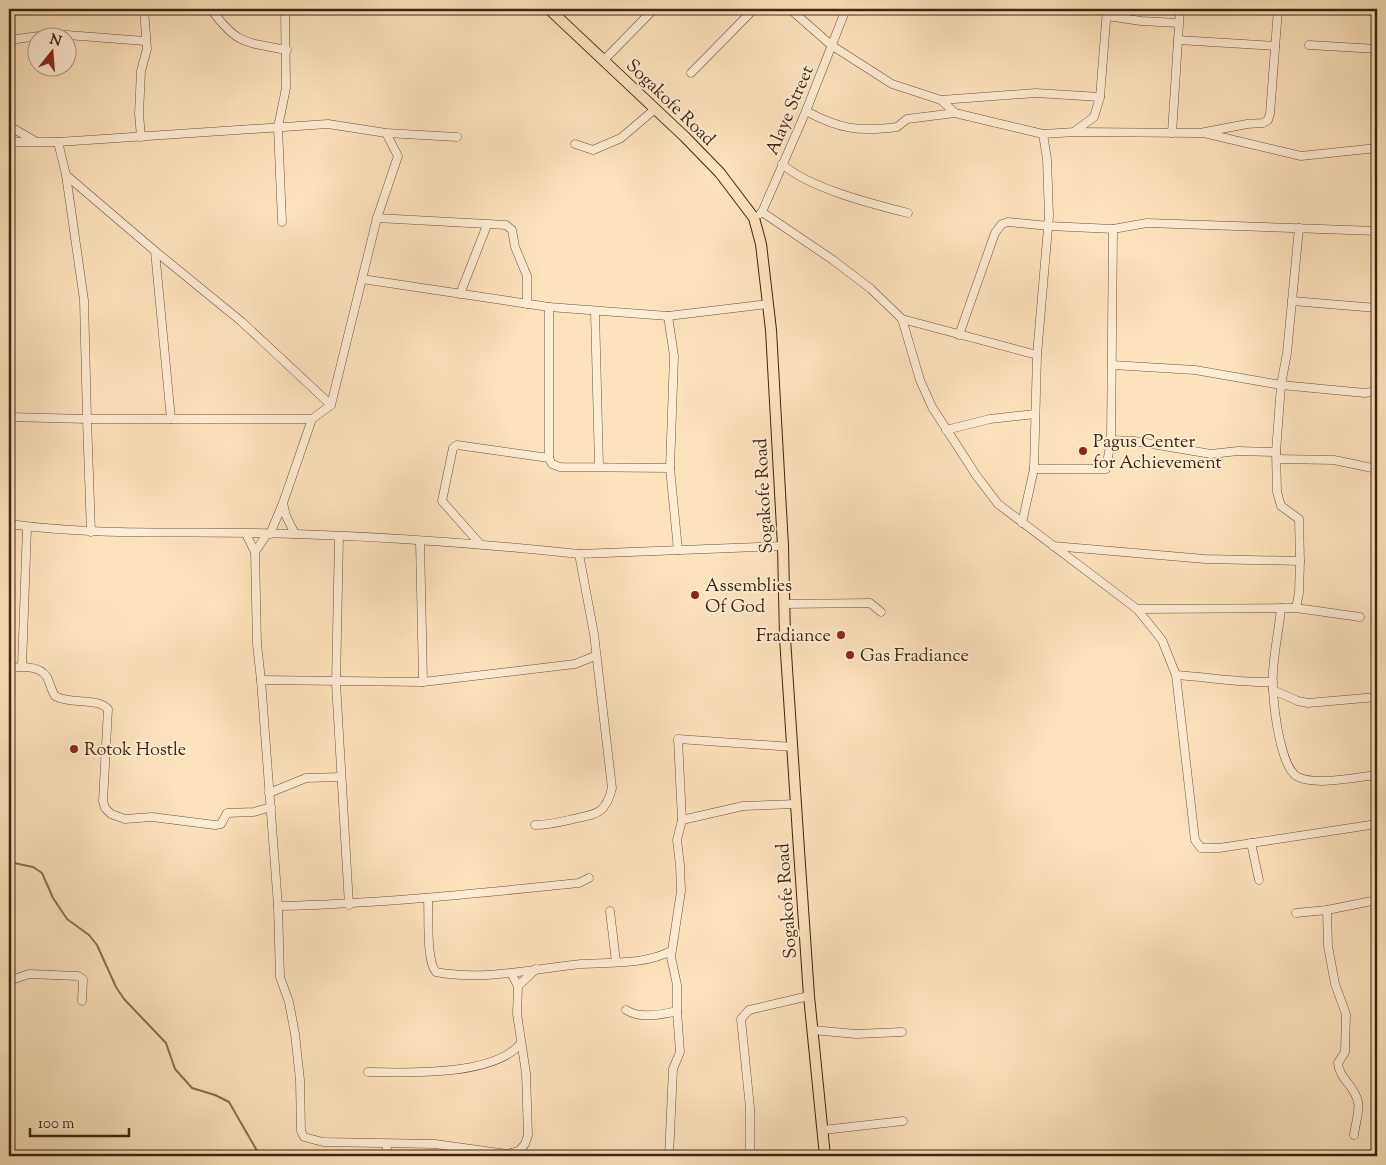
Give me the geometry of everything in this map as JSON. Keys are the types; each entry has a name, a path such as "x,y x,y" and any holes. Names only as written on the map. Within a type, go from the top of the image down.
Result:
{"main road":[{"name":"Sogakofe Road","path":"549,9 720,173 758,215 768,304 783,546 784,604 809,996 824,1156"}],"street":[{"path":"141,137 139,114 141,71 147,49 144,9"},
{"path":"211,9 228,31 239,40 286,50"},
{"path":"282,222 278,127 286,88 285,9"},
{"path":"604,60 654,9"},
{"path":"691,72 754,9"},
{"path":"790,9 831,45 892,84 941,100 1036,93 1100,97"},
{"name":"Alaye Street","path":"758,215 806,111 846,9"},
{"path":"1172,133 1180,9"},
{"path":"806,111 830,124 848,129 897,127 907,119 955,113 1043,134 1075,132 1200,132 1263,123 1268,120 1272,99 1278,9"},
{"path":"1075,132 1094,117 1100,97 1107,12 1141,21 1178,22"},
{"path":"9,40 54,34 145,41"},
{"path":"1178,40 1275,46"},
{"path":"1309,45 1377,49"},
{"path":"941,100 955,113"},
{"path":"575,144 593,150 621,138 655,109"},
{"path":"9,142 58,142 328,124 386,134 456,137"},
{"path":"9,126 36,142"},
{"path":"1200,132 1301,156 1377,148"},
{"path":"255,552 268,534 283,502 312,419 331,405 377,218 398,156 386,134"},
{"path":"1022,524 1034,469 1037,355 1049,226 1047,160 1043,134"},
{"path":"58,142 66,175 84,300 91,532"},
{"path":"782,164 804,180 846,195 908,213"},
{"path":"66,175 242,322 331,405"},
{"path":"758,215 833,260 871,290 902,319 1037,355"},
{"path":"377,218 506,226 512,230 515,246 527,276 527,304"},
{"path":"959,335 995,233 1002,224 1008,222 1113,229 1147,223 1377,231"},
{"path":"460,294 487,225"},
{"path":"1296,608 1299,593 1299,518 1281,506 1277,492 1277,456 1281,385 1299,228"},
{"path":"1034,469 1106,469 1111,440 1113,229"},
{"path":"155,251 172,419"},
{"path":"362,279 527,304 596,312 668,316 768,304"},
{"path":"1292,301 1377,308"},
{"path":"549,306 549,458 552,464 560,467 670,468"},
{"path":"596,312 598,466"},
{"path":"668,316 674,363 670,468 678,550"},
{"path":"902,319 920,380 932,407 998,504 1051,546 1137,609 1162,640 1176,675 1195,840 1201,848 1219,848 1377,824"},
{"path":"1112,365 1195,370 1281,385 1365,393 1377,391"},
{"path":"946,430 990,419 1035,414"},
{"path":"9,417 312,419"},
{"path":"1111,440 1134,440 1211,454 1238,451 1334,460 1377,469"},
{"path":"480,544 442,501 453,448 457,445 549,458"},
{"path":"283,502 286,516 295,534"},
{"path":"9,524 91,532 295,534 480,544 579,554 783,546"},
{"path":"22,666 27,526"},
{"path":"246,534 255,552 256,644 261,680 271,808 278,906 280,977 289,1002 295,1034 304,1137 323,1142 435,1144 507,1154 519,1151 525,1144 528,1135 528,1094 517,1014 518,986 511,973"},
{"path":"339,537 336,682 350,905"},
{"path":"420,541 423,682"},
{"path":"1051,546 1205,559 1300,561"},
{"path":"535,824 555,825 593,816 606,804 611,793 607,739 595,656 594,634 579,554"},
{"path":"784,604 870,603 881,612"},
{"path":"1281,608 1273,686 1278,732 1290,770 1297,777 1310,780 1377,775"},
{"path":"1137,609 1296,608 1360,617"},
{"path":"261,680 423,682 575,664 595,656"},
{"path":"9,669 22,666 43,674 55,696 61,700 81,703 96,702 103,704 108,709 104,801 106,808 111,814 125,819 152,817 215,825 221,824 227,813 254,812 271,808"},
{"path":"1176,675 1213,677 1239,683 1273,686 1298,701 1308,703 1377,696"},
{"path":"669,1156 673,1069 680,1052 676,1010 677,985 671,951 681,892 680,865 676,840 682,820 678,739 793,747"},
{"path":"269,792 306,778 341,777"},
{"path":"682,820 744,806 796,804"},
{"path":"1251,843 1259,880"},
{"path":"278,906 350,905 428,899 579,883 589,878"},
{"path":"428,899 432,968 436,972 511,973 660,957 671,951"},
{"path":"1296,913 1327,910 1377,900"},
{"path":"1327,910 1328,946 1335,984 1346,1014 1345,1052 1338,1063 1339,1073 1350,1084 1358,1102 1354,1134"},
{"path":"610,911 616,962"},
{"path":"518,986 536,969"},
{"path":"9,981 29,974 78,976 83,979 82,1001"},
{"path":"750,1149 750,1108 741,1018 749,1010 809,996"},
{"path":"626,1010 634,1015 663,1014 676,1010"},
{"path":"812,1030 856,1034 902,1032"},
{"path":"368,1072 416,1073 468,1067 511,1054 522,1043"},
{"path":"823,1130 904,1121"},
{"path":"386,1144 388,1156"}],"waterway":[{"path":"9,862 33,867 42,873 53,898 67,919 89,935 97,945 116,987 124,999 166,1043 175,1069 192,1088 215,1095 229,1102 260,1156"}],"place":[{"name":"Pagus Center for Achievement","path":"1083,451"},
{"name":"Assemblies Of God","path":"695,595"},
{"name":"Fradiance","path":"841,635"},
{"name":"Gas Fradiance","path":"850,655"},
{"name":"Rotok Hostle","path":"74,749"}]}
